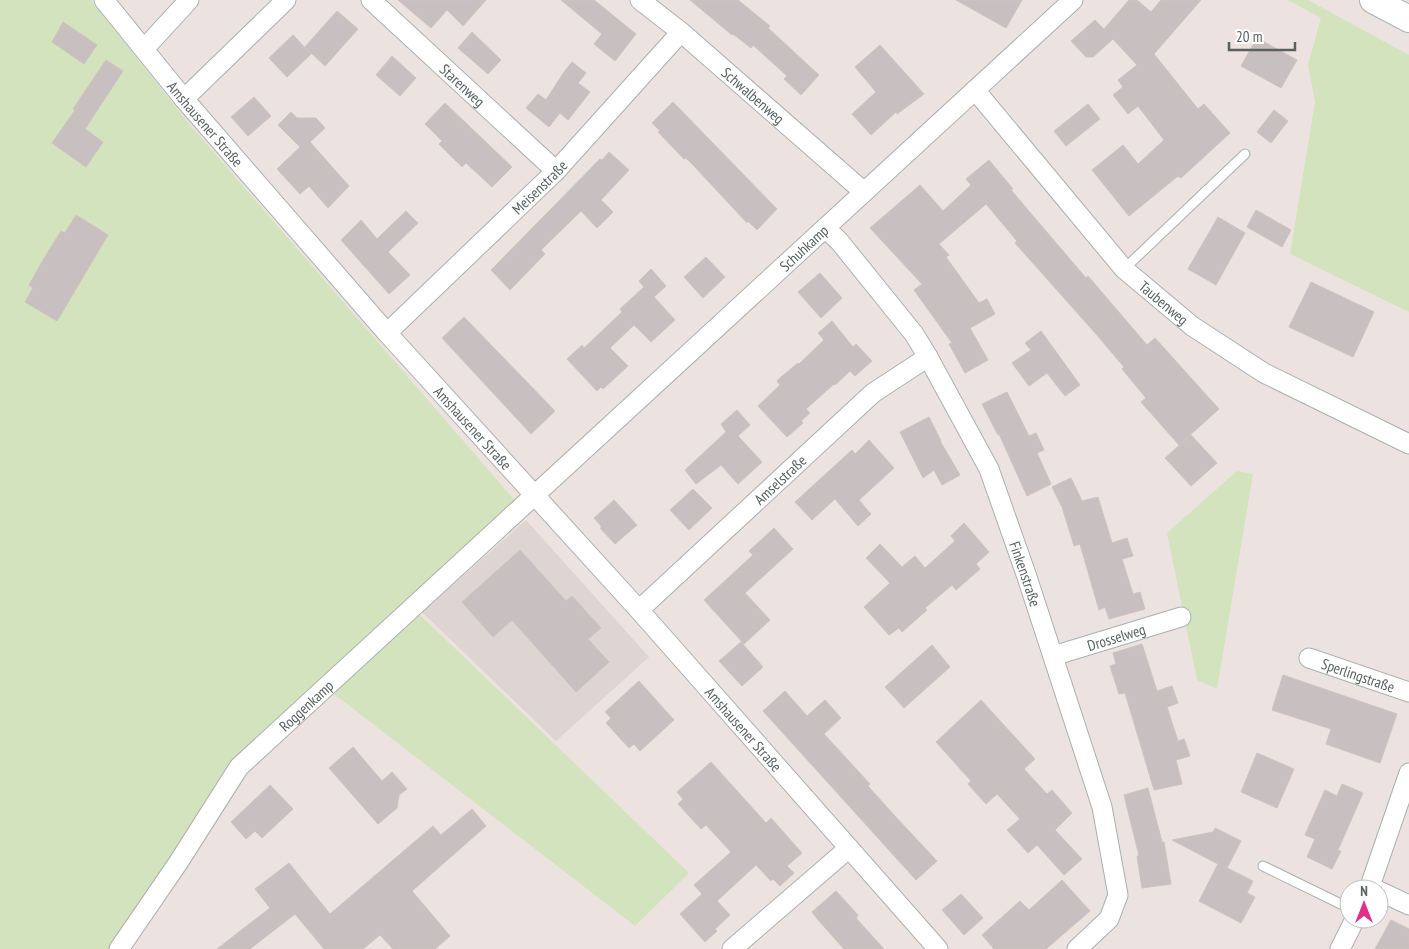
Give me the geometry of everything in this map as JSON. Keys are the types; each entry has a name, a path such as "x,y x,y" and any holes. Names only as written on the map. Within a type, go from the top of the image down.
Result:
{"main road":[{"path":"1373,0 1409,19"}],"street":[{"name":"Amshausener Straße","path":"104,0 184,99 387,333 639,610 938,949"},
{"path":"144,50 189,0"},
{"path":"184,99 286,0"},
{"name":"Starenweg","path":"371,0 556,171"},
{"name":"Schwalbenweg","path":"640,0 681,32 864,192"},
{"name":"Schuhkamp","path":"534,496 1073,0"},
{"name":"Meisenstraße","path":"387,333 556,171 681,32"},
{"name":"Taubenweg","path":"975,90 1124,269 1192,326 1264,373 1409,444"},
{"name":"Finkenstraße","path":"825,228 839,241 914,334 989,469 1102,807 1118,894 1109,919 1076,949"},
{"name":"Amselstraße","path":"639,610 874,393 928,357"},
{"name":"Roggenkamp","path":"118,949 178,863 239,767 534,496"},
{"name":"Drosselweg","path":"1053,656 1180,617"},
{"name":"Sperlingstraße","path":"1309,658 1409,692"},
{"path":"1376,879 1409,773"},
{"path":"732,949 849,848"},
{"path":"1389,896 1409,905"},
{"path":"1340,949 1350,929"}],"lane":[{"path":"1124,269 1245,154"},
{"path":"1262,866 1339,903"}],"shaded area":[{"path":"526,520 649,657 556,741 422,612"}],"green space":[{"path":"0,0 91,0 186,120 517,503 236,758 110,949 0,949"},
{"path":"1288,0 1308,0 1409,55 1409,312 1290,254 1315,102 1308,65 1321,18"},
{"path":"1237,471 1253,474 1217,689 1197,680 1167,533"},
{"path":"418,613 689,873 635,926 334,694"}],"building":[{"path":"398,0 486,0 463,26 447,10 431,28"},
{"path":"561,0 594,0 636,34 615,61 594,44 602,34"},
{"path":"690,0 738,0 770,26 768,28 819,75 801,95 784,79 787,76 753,45 751,48 732,35"},
{"path":"956,0 1022,0 1006,28"},
{"path":"1129,0 1137,0 1151,12 1161,0 1201,0 1154,54 1198,109 1204,104 1230,133 1181,178 1178,176 1129,216 1092,170 1123,145 1138,164 1164,140 1138,106 1128,114 1113,95 1123,87 1118,80 1137,65 1113,39 1093,57 1086,57 1071,41 1095,20 1104,29"},
{"path":"337,11 358,29 325,66 305,47"},
{"path":"63,22 97,45 84,64 52,42"},
{"path":"472,32 501,60 488,74 458,48"},
{"path":"293,35 311,54 287,77 269,58"},
{"path":"1257,38 1297,60 1281,88 1241,66"},
{"path":"880,45 924,94 897,114 896,112 871,135 852,114 876,92 855,67"},
{"path":"392,56 416,78 400,96 376,75"},
{"path":"106,60 123,71 85,129 103,142 86,167 52,143"},
{"path":"572,62 586,73 578,83 590,92 568,120 560,113 549,127 526,108 538,94 546,100"},
{"path":"254,97 271,116 248,136 231,117"},
{"path":"673,102 777,209 757,230 748,221 747,223 686,158 684,159 652,123"},
{"path":"445,103 512,167 492,187 466,163 462,167 439,144 442,141 425,124"},
{"path":"1088,104 1100,119 1066,146 1054,131"},
{"path":"1274,110 1288,121 1271,143 1257,132"},
{"path":"291,112 297,118 316,118 325,128 310,142 349,186 328,208 309,186 300,194 277,169 300,147 278,125"},
{"path":"609,152 629,170 601,200 613,212 597,228 581,211 541,250 545,254 510,290 491,270"},
{"path":"989,160 1013,189 1011,190 1086,278 1088,276 1147,345 1155,338 1219,409 1179,445 1141,402 1146,398 1122,369 1124,367 1015,243 1017,241 986,204 939,244 949,255 946,257 979,303 987,299 995,314 970,328 988,360 965,373 949,344 952,343 914,290 922,284 870,228 920,185 943,211 971,185 966,179"},
{"path":"1256,210 1291,230 1282,247 1247,227"},
{"path":"406,211 418,223 388,252 410,275 389,294 341,240 361,220 377,239"},
{"path":"76,215 108,235 57,321 25,302 33,288 29,285 43,260 61,231 65,233"},
{"path":"1218,217 1245,233 1216,285 1188,269"},
{"path":"706,257 725,277 703,298 684,277"},
{"path":"651,269 666,286 654,297 675,320 651,342 634,325 610,348 628,366 603,389 601,387 597,391 567,359 582,345 584,348 622,312 620,309 644,287 639,281"},
{"path":"820,273 842,298 821,318 798,292"},
{"path":"1311,282 1374,312 1353,357 1289,327"},
{"path":"464,317 555,411 531,434 442,338"},
{"path":"832,321 853,347 856,344 872,361 855,376 850,371 806,409 810,413 801,421 803,423 787,437 758,406 780,385 777,381 781,377 799,364 824,340 818,333"},
{"path":"1041,331 1080,385 1065,396 1047,373 1029,386 1012,363 1031,350 1025,343"},
{"path":"1007,392 1029,436 1036,433 1044,450 1037,453 1051,484 1027,496 999,434 982,404"},
{"path":"737,410 750,425 738,436 762,462 738,484 721,465 696,484 685,470 726,432 721,424"},
{"path":"929,417 940,441 960,475 942,485 934,470 923,478 900,432"},
{"path":"1191,435 1217,463 1191,486 1165,458"},
{"path":"869,440 894,468 859,500 871,514 858,526 835,499 812,520 795,502 852,450 855,454"},
{"path":"1071,478 1082,501 1098,497 1112,543 1127,538 1133,556 1122,559 1133,594 1140,592 1145,609 1109,619 1105,607 1099,610 1080,544 1074,546 1062,507 1052,487"},
{"path":"693,489 712,508 689,530 670,510"},
{"path":"614,500 637,525 615,544 600,528 602,527 594,518"},
{"path":"964,523 989,552 976,564 980,569 956,590 952,585 925,608 927,610 902,632 899,628 889,635 864,607 890,583 866,558 880,544 902,567 915,556 925,568 955,541 951,536"},
{"path":"774,528 793,549 745,593 770,620 744,644 704,600 753,555 749,551"},
{"path":"520,550 566,601 572,596 601,628 588,639 609,662 576,692 512,620 493,637 462,602"},
{"path":"741,642 763,667 742,686 719,661"},
{"path":"1142,644 1157,691 1172,686 1178,703 1167,707 1178,741 1184,739 1190,756 1176,760 1182,784 1154,790 1125,693 1119,694 1110,666 1116,664 1113,653"},
{"path":"932,645 950,667 904,708 885,687"},
{"path":"1283,675 1397,714 1380,763 1326,744 1331,729 1272,710"},
{"path":"639,681 674,720 640,751 634,744 629,748 606,723 611,718 605,712"},
{"path":"785,691 807,716 825,700 841,718 824,734 870,784 868,786 937,861 916,880 763,711"},
{"path":"981,700 1035,759 1024,769 1047,794 1052,790 1072,813 1055,830 1082,859 1064,875 1037,845 1028,853 1007,830 1020,819 997,794 986,804 968,784 971,781 936,742"},
{"path":"353,747 382,781 392,772 407,789 399,795 397,808 378,824 329,768"},
{"path":"1257,753 1294,769 1277,808 1241,792"},
{"path":"711,762 766,823 771,818 802,853 787,866 794,873 780,886 773,879 771,881 756,865 717,901 730,915 705,942 680,914 702,894 694,885 731,852 706,825 701,829 678,804 683,799 677,792"},
{"path":"1342,784 1363,793 1338,850 1341,851 1332,869 1307,857 1315,839 1305,835 1325,790 1337,796"},
{"path":"270,785 293,809 262,838 255,831 246,839 231,822"},
{"path":"1148,788 1162,842 1164,842 1171,884 1142,888 1137,856 1139,856 1124,795"},
{"path":"472,809 486,826 412,891 450,936 435,949 393,949 380,935 363,949 324,949 295,914 250,949 217,949 270,908 255,889 289,863 330,914 433,826 441,835"},
{"path":"1215,828 1241,841 1227,868 1253,881 1247,893 1255,897 1241,923 1199,901 1218,864 1172,840 1213,832"},
{"path":"1062,880 1090,911 1046,949 994,949 982,935 1020,901 1029,910"},
{"path":"836,891 858,915 856,918 884,949 844,949 819,921 812,912"},
{"path":"961,894 983,918 964,935 942,910"},
{"path":"1391,920 1409,929 1409,949 1375,949 1386,929 1389,929"}]}
